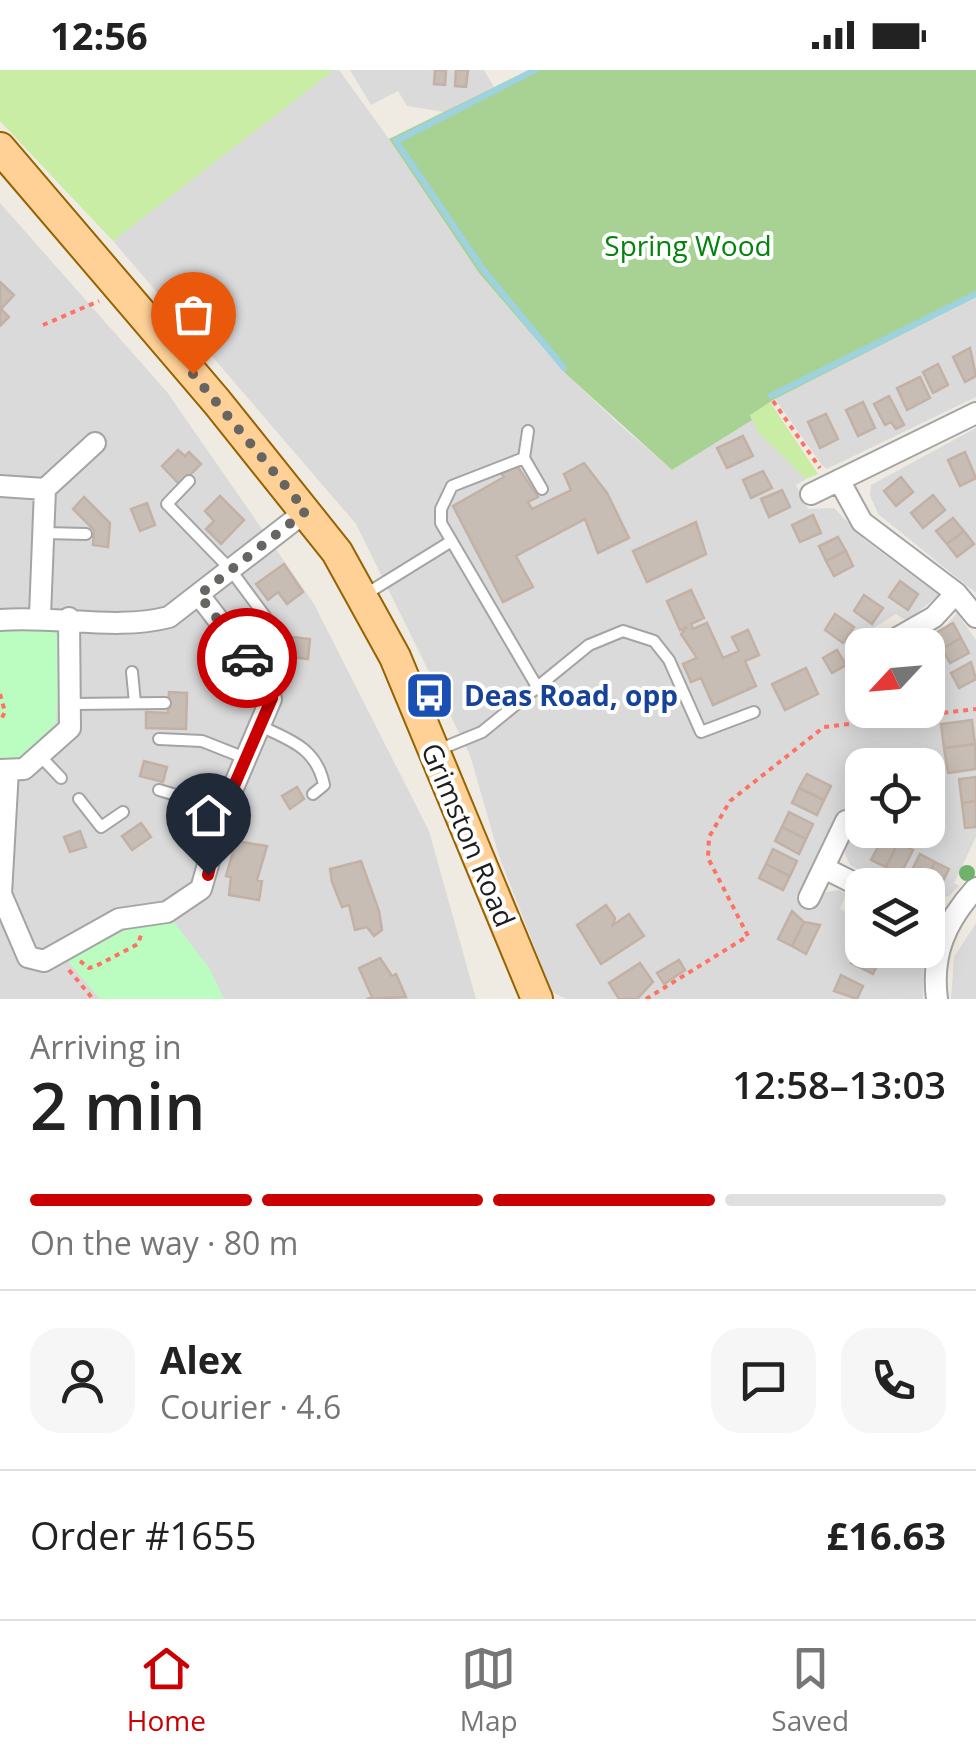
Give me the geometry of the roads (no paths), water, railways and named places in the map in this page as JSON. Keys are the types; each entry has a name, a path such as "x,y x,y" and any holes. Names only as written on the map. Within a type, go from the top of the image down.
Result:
{"main road":[{"name":"Grimston Road","path":"0,148 306,511 363,596 395,657 537,999"}],"street":[{"path":"976,413 827,486 862,522 956,593 976,616"},
{"path":"40,616 45,490 94,443"},
{"path":"0,486 45,490"},
{"path":"0,620 40,616 148,623 169,617 306,511"},
{"path":"915,628 934,617 956,593"},
{"path":"69,618 73,704 70,728 42,758 24,769 4,770 1,894 28,957 44,961 119,919 167,912 201,889 224,809 272,698 266,682 199,595"},
{"path":"809,898 845,822"},
{"path":"824,868 845,878"},
{"path":"945,915 976,888"},
{"path":"937,968 938,999"}],"lane":[{"path":"528,431 524,458 542,489"},
{"path":"524,458 452,486 442,509 450,542 539,690"},
{"path":"190,482 167,504 230,569 273,627 271,650"},
{"path":"43,532 86,534"},
{"path":"363,596 450,542"},
{"path":"432,753 482,732 539,690 589,645 622,631 654,641 668,660 700,732 754,712"},
{"path":"132,672 135,703"},
{"path":"73,704 165,703"},
{"path":"260,726 302,745 315,760 324,785 312,794"},
{"path":"159,739 202,741 246,759"},
{"path":"42,758 62,778"},
{"path":"158,790 224,809"},
{"path":"80,799 101,828 123,812"}],"waterway":[{"path":"535,70 396,141 482,268 564,368"},
{"path":"771,396 976,294"}],"place":[{"name":"Deas Road, opp","path":"429,696"}],"park label":[{"name":"Spring Wood","path":"688,246"}]}
